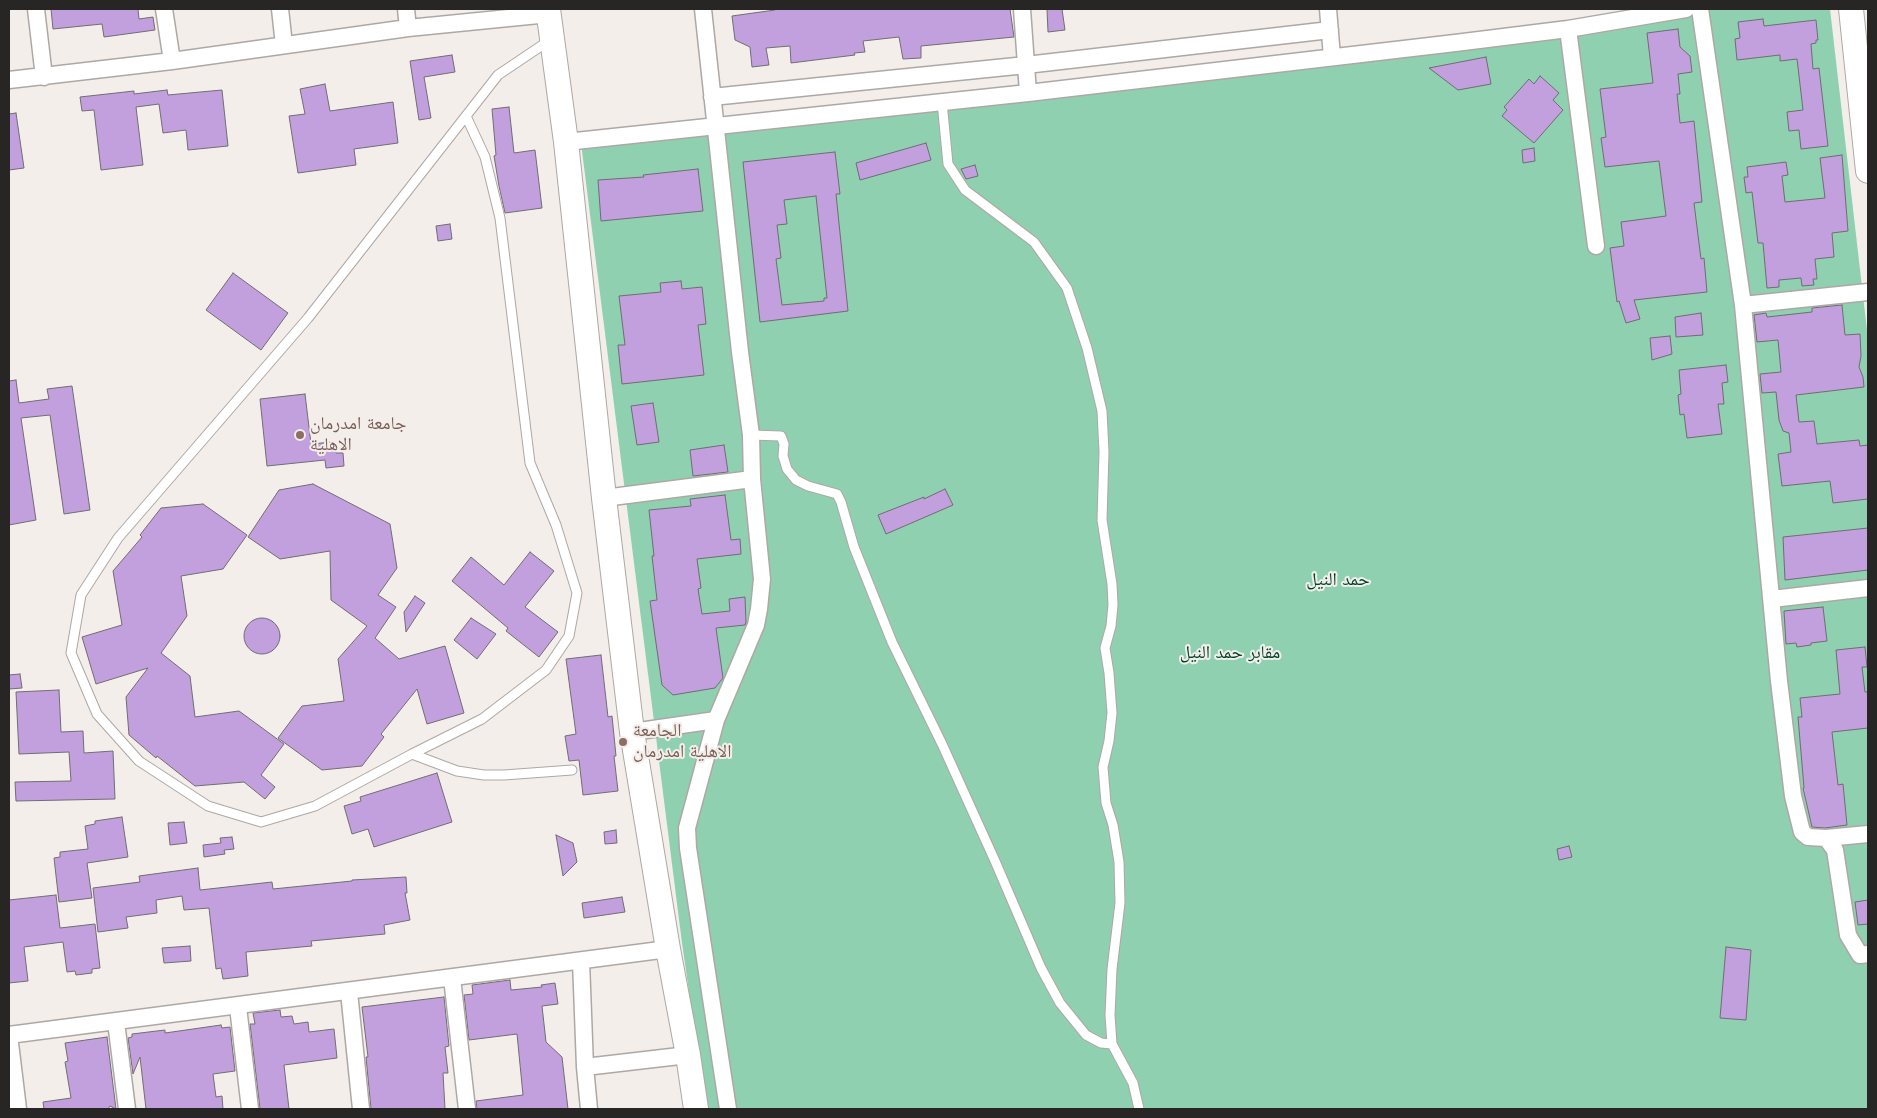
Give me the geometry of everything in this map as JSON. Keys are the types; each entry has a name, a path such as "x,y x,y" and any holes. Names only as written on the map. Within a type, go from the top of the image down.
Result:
{"street":[{"path":"36,9 44,76"},
{"path":"164,9 172,61"},
{"path":"280,9 284,45"},
{"path":"406,9 408,28"},
{"path":"703,9 740,352 751,435 752,479 762,579 756,626 716,720 687,828 688,848 728,1109"},
{"path":"1022,9 1028,94"},
{"path":"1328,9 1332,57"},
{"path":"566,142 1028,94 1568,29 1686,9"},
{"path":"1700,9 1742,305 1788,769 1793,796 1802,832 1808,837 1826,838 1868,834"},
{"path":"1851,9 1868,171"},
{"path":"9,80 172,61 408,28 549,12 566,142 604,498 632,732 696,1109"},
{"path":"1568,29 1596,246"},
{"path":"712,97 1026,65 1330,30"},
{"path":"1742,305 1868,292"},
{"path":"604,498 752,479"},
{"path":"1772,598 1868,588"},
{"path":"632,732 716,720"},
{"path":"1826,838 1835,850 1848,935 1860,955 1868,954"},
{"path":"18,1109 9,1035 238,1007 668,949"},
{"path":"581,961 585,1067 589,1109"},
{"path":"452,978 467,1109"},
{"path":"349,992 361,1109"},
{"path":"238,1007 250,1109"},
{"path":"116,1022 127,1109"},
{"path":"585,1067 688,1055"}],"lane":[{"path":"466,116 485,157 500,218 530,463 556,525 577,593 569,636 546,670 482,719 315,806 261,822 208,806 139,760 97,714 71,653 81,595 118,538 308,318 466,116 498,76 552,38"},
{"path":"942,102 948,164 965,190 1034,242 1067,288 1087,348 1102,411 1104,452 1102,520 1112,584 1113,605 1111,626 1105,648 1110,673 1112,713 1109,741 1103,767 1106,803 1113,825 1119,862 1120,895 1110,991 1112,1044 1133,1083 1139,1109"},
{"path":"751,435 781,436 784,444 783,456 787,469 796,480 808,486 837,494 854,547 892,642 995,861 1041,968 1060,1003 1086,1035 1101,1043 1112,1044"},
{"path":"412,754 457,770 484,775 572,770"}],"green space":[{"name":"مقابر حمد النيل","path":"1656,9 1830,9 1868,339 1868,1109 706,1109 682,943 581,143"}],"building":[{"path":"51,9 138,9 139,19 153,17 155,30 104,37 102,24 53,29"},
{"path":"775,9 1010,9 1014,37 921,46 921,58 903,59 899,37 863,41 865,52 854,53 855,55 791,63 790,46 766,48 769,65 752,67 750,47 735,40 732,16"},
{"path":"1047,9 1062,9 1065,30 1048,32"},
{"path":"1763,19 1764,26 1816,20 1818,40 1816,40 1816,43 1811,44 1813,69 1819,68 1828,146 1801,149 1799,130 1789,131 1787,112 1803,110 1797,59 1780,61 1780,55 1737,60 1735,39 1740,38 1738,22"},
{"path":"1678,29 1680,47 1690,56 1692,72 1678,74 1680,94 1677,94 1680,123 1694,121 1702,202 1694,203 1701,259 1704,258 1707,292 1634,300 1640,319 1626,323 1619,301 1617,302 1610,248 1624,246 1621,222 1666,216 1659,161 1605,167 1601,138 1606,137 1600,89 1653,83 1647,33"},
{"path":"452,55 455,72 424,77 431,118 419,120 410,61"},
{"path":"1486,57 1491,84 1458,90 1429,68"},
{"path":"1540,76 1559,93 1553,100 1563,110 1534,143 1502,116 1507,110 1504,107 1529,79 1534,84"},
{"path":"325,84 330,111 393,102 398,143 354,149 356,165 298,173 289,116 305,114 300,89"},
{"path":"167,90 168,95 222,90 228,146 188,150 186,130 163,133 159,104 136,107 143,165 101,170 94,110 82,111 80,97 134,91 134,94"},
{"path":"509,107 514,153 535,150 542,208 505,213 494,156 496,155 492,109"},
{"path":"16,113 24,168 9,170 9,114"},
{"path":"926,143 931,160 860,180 856,163"},
{"path":"1534,148 1535,161 1523,163 1522,150"},
{"path":"835,152 840,194 836,194 848,311 760,322 743,162","holes":["816,196 827,298 824,298 824,301 782,305 776,259 781,258 777,225 787,224 784,200"]},
{"path":"1842,155 1848,231 1832,233 1834,257 1815,259 1817,279 1813,279 1814,285 1802,286 1801,278 1779,280 1779,287 1767,288 1763,243 1758,243 1752,192 1746,193 1744,177 1748,177 1747,167 1786,162 1788,175 1782,176 1785,202 1825,198 1820,158"},
{"path":"975,165 978,176 966,179 961,169"},
{"path":"698,169 703,211 601,221 598,180 644,177 643,175"},
{"path":"450,224 452,239 438,241 436,226"},
{"path":"233,273 288,313 261,350 206,310"},
{"path":"681,281 682,289 702,287 706,324 698,325 704,375 622,384 618,345 625,345 619,296 661,292 660,283"},
{"path":"1842,305 1845,335 1860,334 1861,356 1859,367 1864,387 1796,395 1799,422 1814,421 1817,444 1859,440 1860,446 1868,445 1868,499 1833,503 1830,481 1782,486 1778,454 1791,452 1789,433 1783,431 1779,420 1776,392 1762,393 1760,374 1781,372 1778,340 1757,342 1754,315 1766,313 1767,317 1812,312 1812,308"},
{"path":"1701,313 1703,335 1676,337 1675,317"},
{"path":"1670,336 1672,354 1652,360 1650,338"},
{"path":"1726,365 1728,382 1722,383 1724,404 1718,404 1722,434 1687,438 1684,414 1680,415 1678,395 1681,394 1679,370"},
{"path":"16,380 19,403 49,399 47,389 72,386 90,510 64,514 50,415 21,418 36,520 9,525 9,381"},
{"path":"305,394 311,444 332,442 333,449 336,448 336,453 343,453 344,466 326,468 325,460 267,466 260,399"},
{"path":"653,403 659,442 637,445 631,406"},
{"path":"724,445 728,472 693,476 690,450"},
{"path":"313,484 390,524 397,568 378,595 396,607 375,638 399,659 445,646 464,713 427,724 417,689 381,734 384,737 362,766 322,770 278,738 302,706 344,701 338,659 367,626 331,600 330,551 280,559 248,537 279,490"},
{"path":"945,489 953,505 886,534 878,515 924,497 924,499"},
{"path":"725,495 731,540 740,539 741,554 697,559 701,588 698,589 702,614 730,611 729,599 745,597 746,622 745,625 716,628 723,678 715,688 673,695 662,685 650,601 657,600 649,510 691,506 690,499"},
{"path":"203,504 247,535 223,569 181,576 187,616 161,653 190,676 195,717 239,711 284,744 261,775 275,787 265,799 244,782 195,786 157,756 156,758 129,735 126,697 148,668 96,684 82,637 122,625 113,571 142,537 140,535 161,508"},
{"path":"1868,528 1868,570 1785,580 1783,537"},
{"path":"530,552 554,571 525,607 558,632 539,657 506,631 508,628 452,581 471,557 504,585"},
{"path":"415,596 425,603 406,632 404,612"},
{"path":"1823,607 1827,641 1797,647 1796,643 1786,644 1784,611"},
{"path":"262,618 275,623 280,636 275,649 262,654 249,649 244,636 249,623"},
{"path":"471,618 496,634 477,659 454,640"},
{"path":"1865,647 1867,667 1862,667 1865,692 1868,692 1868,728 1832,732 1838,785 1843,784 1847,825 1825,828 1812,827 1803,788 1798,717 1802,717 1800,698 1840,694 1836,650"},
{"path":"601,655 608,717 612,716 618,791 583,795 579,760 569,761 565,736 576,734 566,659"},
{"path":"20,674 22,688 9,689 9,675"},
{"path":"59,690 61,732 83,731 84,753 113,751 115,799 16,801 15,782 71,781 69,752 19,754 16,692"},
{"path":"437,773 452,822 374,847 368,829 352,834 344,806 361,801 360,797"},
{"path":"122,817 128,857 87,863 92,898 59,902 54,858 60,857 60,852 88,849 85,826 95,824 95,821"},
{"path":"184,822 187,843 170,845 168,823"},
{"path":"616,830 617,843 605,844 604,832"},
{"path":"556,835 573,843 577,862 563,876"},
{"path":"232,837 234,849 224,850 225,854 204,857 203,845 221,843 220,838"},
{"path":"1569,846 1572,857 1559,860 1557,849"},
{"path":"198,868 200,890 272,882 273,889 352,880 406,877 407,893 405,893 410,920 384,925 385,934 311,941 312,946 246,952 248,976 223,979 221,968 216,969 209,908 184,910 182,896 156,900 157,913 126,917 128,928 98,932 93,888 140,882 139,876"},
{"path":"56,895 60,928 95,924 100,968 92,969 92,973 76,975 75,971 67,972 63,942 24,947 28,981 9,983 9,900"},
{"path":"622,897 625,912 584,918 582,903"},
{"path":"1868,900 1868,924 1858,925 1855,902"},
{"path":"190,946 191,961 164,963 162,948"},
{"path":"1726,947 1751,950 1746,1020 1720,1018"},
{"path":"510,980 511,990 542,987 541,985 555,983 558,1004 542,1006 546,1042 562,1057 568,1109 477,1109 476,1101 523,1095 517,1034 469,1040 464,995 473,994 472,985"},
{"path":"444,997 449,1046 445,1047 448,1073 443,1073 445,1109 371,1109 366,1057 368,1057 362,1007"},
{"path":"280,1010 281,1017 292,1016 294,1024 308,1022 309,1032 334,1029 337,1058 284,1065 289,1109 260,1109 250,1024 255,1024 253,1013"},
{"path":"221,1025 222,1028 230,1027 235,1071 213,1074 216,1097 222,1096 223,1109 146,1109 140,1057 133,1074 128,1038 132,1037 132,1034 165,1030 165,1033"},
{"path":"107,1037 116,1109 110,1106 108,1109 44,1109 43,1102 71,1098 65,1062 68,1061 65,1043"}],"place":[{"name":"جامعة امدرمان الاهلية","path":"300,435"},
{"name":"الجامعة الاهلية امدرمان","path":"623,742"}],"park label":[{"name":"حمد النيل","path":"1338,581"}]}
